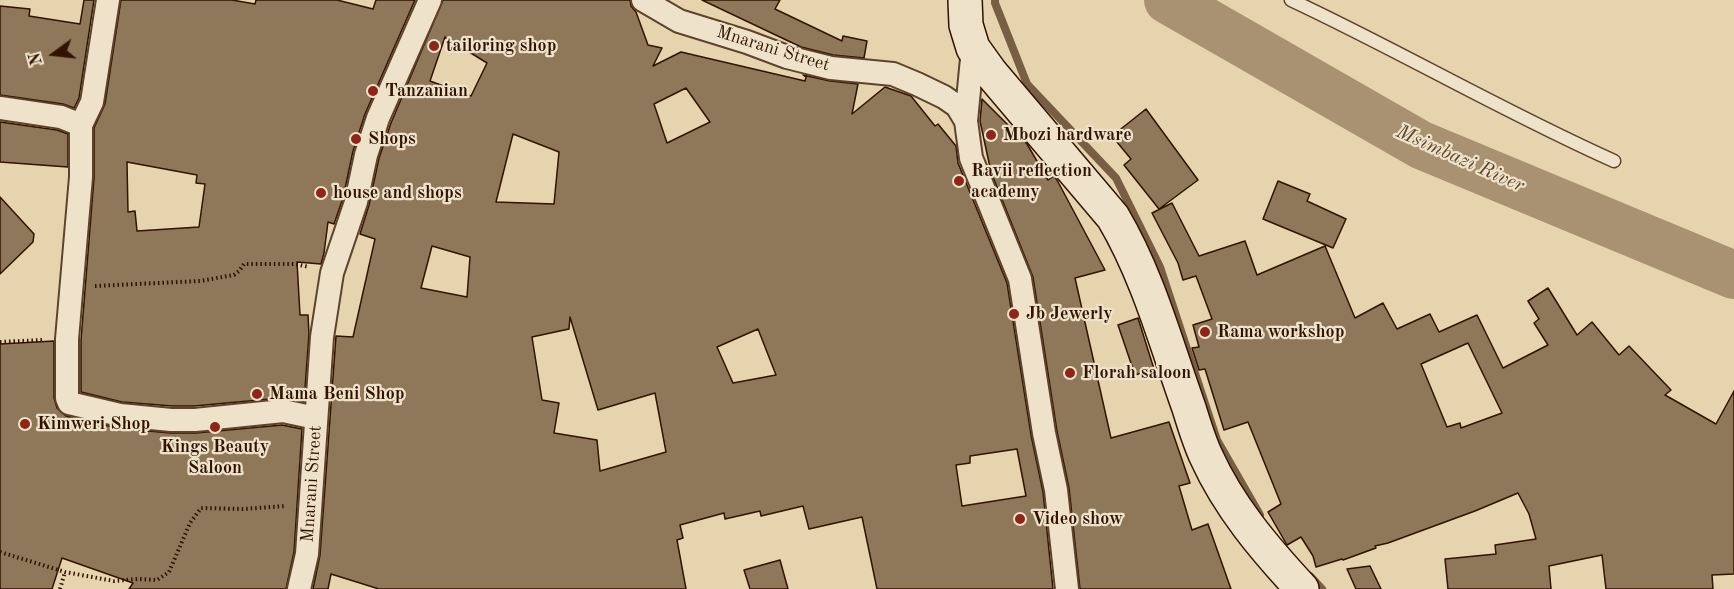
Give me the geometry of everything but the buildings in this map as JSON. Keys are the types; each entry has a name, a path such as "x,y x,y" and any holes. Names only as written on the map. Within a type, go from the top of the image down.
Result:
{"main road":[{"path":"964,2 966,25 973,48 1113,217 1143,278 1205,456 1234,510 1302,589"}],"street":[{"path":"108,0 92,102 81,125 81,177 67,339 67,398 69,403 120,416 171,420 195,420 283,411 316,418"},
{"name":"Mnarani Street","path":"299,589 307,554 322,337 332,273 356,202 366,155 378,118 430,0"},
{"name":"Mnarani Street","path":"643,0 679,21 787,57 831,68 893,75 944,96 957,106 966,121"},
{"path":"973,48 966,121 971,158 1020,279 1044,433 1056,490 1067,589"},
{"path":"0,108 62,117 81,125"}],"lane":[{"path":"1291,0 1614,161"}],"path":[{"path":"71,287 200,281 234,275 244,264 295,264 332,273"},
{"path":"0,342 67,339"},
{"path":"0,552 65,572 114,581 157,580 169,572 190,523 201,508 243,509 291,506 311,508"},
{"path":"60,589 65,572"}],"waterway":[{"path":"995,0 1027,84 1116,178 1160,267 1217,440 1260,515"},
{"name":"Msimbazi River","path":"1168,0 1421,145 1734,275"},
{"path":"1310,576 1322,589"}],"place":[{"name":"tailoring shop","path":"434,46"},
{"name":"Tanzanian","path":"373,91"},
{"name":"Mbozi hardware","path":"991,135"},
{"name":"Shops","path":"356,139"},
{"name":"Ravii reflection academy","path":"959,181"},
{"name":"house and shops","path":"321,193"},
{"name":"Jb Jewerly","path":"1014,314"},
{"name":"Rama workshop","path":"1205,332"},
{"name":"Florah saloon","path":"1070,373"},
{"name":"Mama Beni Shop","path":"257,394"},
{"name":"Kimweri Shop","path":"25,424"},
{"name":"Kings Beauty Saloon","path":"215,427"},
{"name":"Video show","path":"1020,519"}]}
